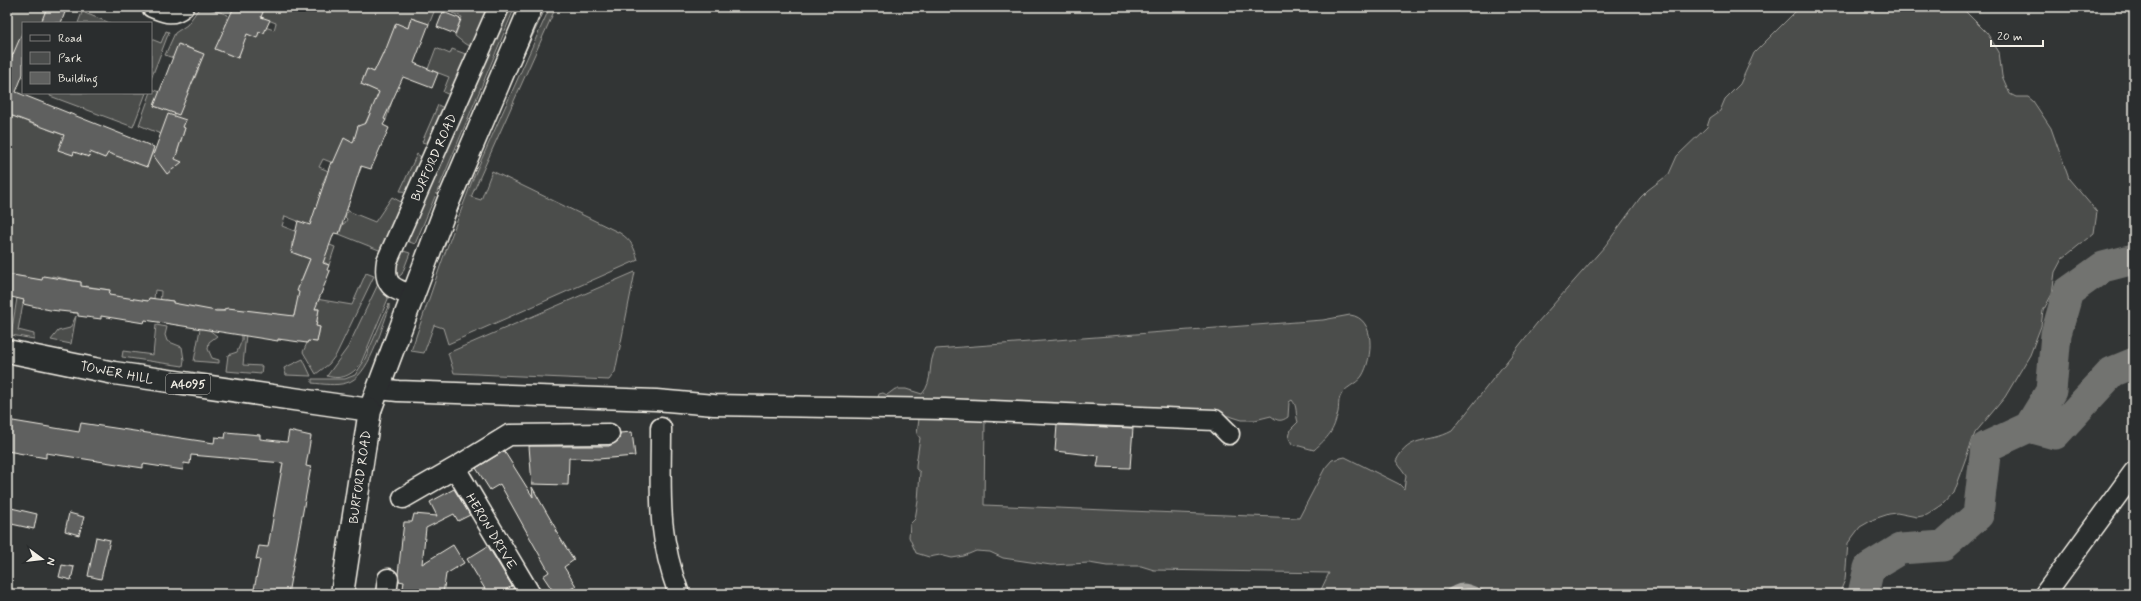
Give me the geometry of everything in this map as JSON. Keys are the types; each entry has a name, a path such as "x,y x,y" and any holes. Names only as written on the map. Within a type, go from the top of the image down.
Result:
{"main road":[{"name":"BURFORD ROAD","path":"342,594 370,410 379,389 412,295 472,142 531,7"},
{"name":"TOWER HILL","path":"7,351 114,373 370,410"}],"street":[{"path":"152,7 169,14 174,13 183,7"},
{"name":"BURFORD ROAD","path":"412,295 397,291 390,285 386,270 387,262 499,7"},
{"path":"379,389 398,391 656,400 714,405 945,409 1215,420 1229,434"},
{"path":"661,428 659,491 661,528 668,559 679,594"},
{"path":"403,498 509,435 609,434"},
{"name":"HERON DRIVE","path":"455,468 530,594"},
{"path":"2045,594 2134,472"}],"green space":[{"path":"7,7 47,7 48,22 22,22 22,42 17,54 14,53 12,56 22,61 22,64 10,58 7,64"},
{"path":"84,7 87,7 85,13 108,22 78,22"},
{"path":"200,7 206,7 228,15 225,25 228,26 221,44 218,43 215,49 238,58 249,27 259,33 262,26 274,30 276,23 255,15 257,9 263,11 265,7 436,7 429,24 411,18 408,28 396,24 391,37 391,57 383,53 374,72 367,69 361,84 393,98 386,120 370,113 364,126 358,126 357,144 344,139 337,155 362,166 359,173 323,159 319,167 338,175 336,179 326,175 322,185 325,187 320,199 348,211 375,222 392,197 401,202 404,206 384,252 339,234 347,219 345,217 346,214 318,203 316,228 285,216 282,226 335,247 329,265 292,242 291,252 310,259 298,288 316,299 352,305 366,273 374,276 336,355 329,364 316,374 303,352 308,341 317,342 320,327 316,326 319,309 296,306 293,320 284,318 280,341 281,315 216,310 208,329 217,336 209,342 208,349 212,358 219,360 219,363 194,361 200,329 173,303 173,301 165,300 163,307 160,307 161,291 155,290 154,299 150,298 148,301 108,301 110,290 85,286 78,313 73,313 75,297 80,298 81,282 52,276 46,309 40,308 44,281 7,274 7,105 11,115 37,126 44,108 47,129 64,135 63,151 73,155 78,140 101,149 98,155 105,158 108,152 147,167 153,151 176,156 185,128 166,121 163,135 139,125 150,94 152,94 152,89 163,93 160,102 156,100 154,106 175,113 189,78 194,80 199,68 193,66 199,52 179,44 176,59 165,55 175,33 187,25"},
{"path":"454,7 492,7 474,47 465,44 455,36 462,17 452,13"},
{"path":"505,7 515,7 415,244 404,240"},
{"path":"542,7 546,7 488,131"},
{"path":"550,7 556,7 471,197 481,200 492,171 620,233 632,245 638,260 448,344 443,328 434,325 424,353 411,351 443,258 474,176"},
{"path":"1800,7 1961,7 1987,33 1999,52 2002,76 2010,94 2016,97 2028,97 2033,101 2051,128 2069,179 2097,212 2094,233 2062,259 2055,272 2052,294 2043,311 2041,326 2030,355 2005,397 1975,433 1953,493 1942,505 1927,515 1917,517 1897,513 1889,514 1874,519 1860,527 1848,543 1845,580 1839,594 1319,594 1329,573 1154,570 1141,566 1107,566 1089,563 1051,565 1003,558 990,552 976,551 964,556 952,558 940,555 929,557 916,553 909,537 910,524 915,519 918,501 920,472 916,469 916,465 920,438 917,434 919,419 985,419 984,505 1299,518 1325,468 1332,460 1345,457 1399,484 1404,489 1406,475 1396,461 1401,452 1414,443 1452,431 1537,323 1605,246 1640,198 1669,174 1677,156 1707,127 1710,118 1720,111 1725,99 1740,84 1754,53"},
{"path":"166,31 169,32 152,76 152,39 161,43"},
{"path":"436,48 450,54 452,49 471,56 452,96 443,92 449,77 428,69"},
{"path":"51,94 146,94 133,127 50,96"},
{"path":"438,105 446,109 429,144 422,142"},
{"path":"417,154 424,159 411,192 400,191"},
{"path":"400,250 410,253 402,274 397,278 392,272"},
{"path":"635,272 615,372 609,380 454,373 448,353"},
{"path":"380,280 387,293 388,299 361,363 354,371 346,376 327,376 348,347"},
{"path":"17,298 24,299 18,330 34,334 34,339 11,335"},
{"path":"389,304 389,309 378,340 368,363 361,372 354,379 342,384 312,383 312,379 345,379 355,375 364,361"},
{"path":"1350,315 1358,318 1364,323 1368,331 1370,350 1366,368 1357,382 1347,388 1342,394 1339,399 1336,419 1332,430 1314,450 1292,444 1289,438 1291,429 1298,422 1295,405 1292,400 1289,402 1288,417 1283,420 1275,419 1271,416 1255,420 1242,420 1229,416 877,400 879,394 883,393 887,395 895,389 906,389 922,394 928,383 933,354 936,349 1323,320"},
{"path":"76,316 71,344 51,340 58,331 70,328"},
{"path":"156,325 167,327 165,335 167,341 182,347 184,360 183,366 122,357 123,351 153,355"},
{"path":"242,333 246,334 243,365 262,366 261,374 226,371 228,355 237,352 242,340"},
{"path":"303,359 311,376 286,375 284,368"}],"building":[{"path":"47,7 67,7 61,22 41,22"},
{"path":"234,7 265,7 261,17 270,20 264,33 259,32 257,38 247,34 238,58 215,49"},
{"path":"443,12 461,19 455,34 437,27"},
{"path":"411,18 429,24 414,63 438,73 432,88 403,77 384,119 386,120 383,125 389,128 371,169 361,166 339,234 334,233 323,263 329,265 327,270 330,271 315,309 319,309 316,326 320,327 317,342 308,341 307,343 278,339 278,341 145,320 144,323 101,316 101,319 78,316 78,313 50,310 23,304 24,300 7,296 7,274 42,280 43,276 81,282 81,286 110,290 109,295 148,301 149,298 173,301 173,303 216,311 224,311 224,309 228,308 294,316 299,292 297,291 310,259 291,252 298,221 310,225 331,162 333,163 344,138 353,143 358,126 366,123 379,92 361,84 367,69 374,72 383,53 384,54 396,23 408,28"},
{"path":"22,33 22,77 16,92 154,147 147,167 108,153 105,158 90,152 89,157 74,152 73,155 58,150 64,135 7,114 7,57 11,59"},
{"path":"178,44 204,54 179,115 154,106"},
{"path":"168,114 186,120 183,127 185,128 175,159 182,162 167,174 153,155"},
{"path":"7,420 79,432 81,423 214,443 215,437 225,438 226,432 260,435 260,439 287,442 289,431 311,436 306,466 311,467 288,594 253,594 260,560 256,559 259,546 268,547 283,463 191,455 190,464 184,463 183,470 143,464 143,468 46,453 46,458 7,451"},
{"path":"1057,425 1133,428 1130,468 1097,467 1099,456 1055,451"},
{"path":"632,432 635,456 598,459 569,458 568,485 532,484 529,446 609,446 619,440 620,433"},
{"path":"504,451 533,497 532,487 556,529 555,530 574,560 564,567 576,586 571,589 575,594 555,594 543,576 549,572 500,484 490,490 476,468"},
{"path":"454,489 470,515 458,521 454,514 426,528 422,564 453,545 464,563 446,574 443,594 402,594 404,582 399,581 398,574 404,522 412,522 414,514 437,516 430,502"},
{"path":"7,507 37,514 34,529 7,523"},
{"path":"69,513 84,517 79,535 65,531"},
{"path":"96,537 110,540 101,579 88,576"},
{"path":"488,546 512,586 499,594 488,594 467,559"},
{"path":"62,565 74,567 71,580 59,577"}],"waterway":[{"path":"1863,594 1869,568 1900,549 1943,546 1978,515 1986,447 2029,427 2051,391 2056,334 2068,292 2103,267 2134,259"},
{"path":"2029,427 2055,434 2112,372 2134,363"},
{"path":"1445,594 1460,586 1469,587 1486,594"}]}
